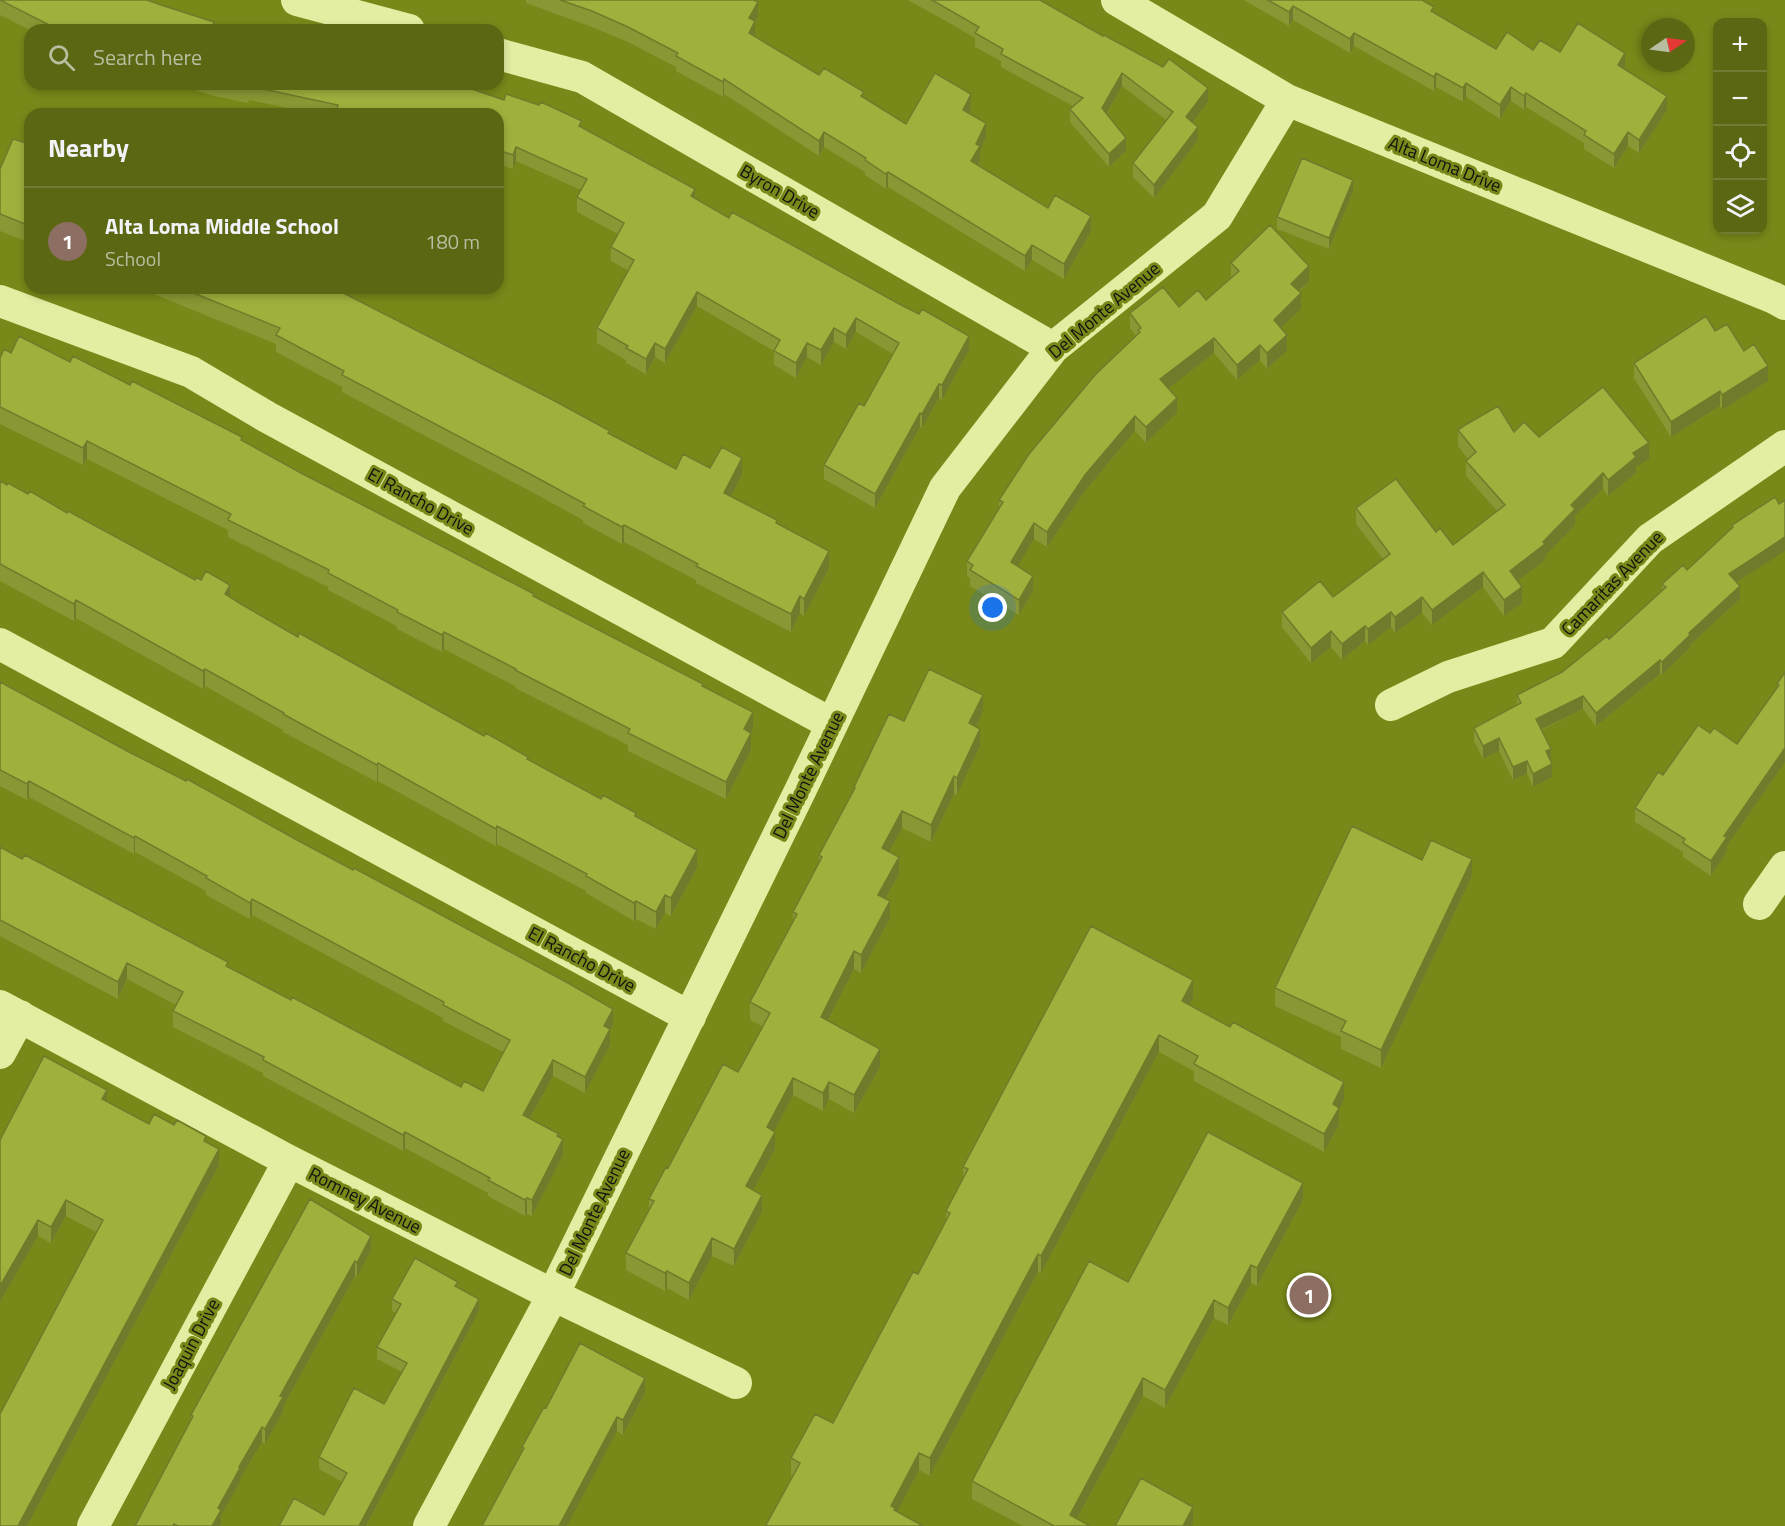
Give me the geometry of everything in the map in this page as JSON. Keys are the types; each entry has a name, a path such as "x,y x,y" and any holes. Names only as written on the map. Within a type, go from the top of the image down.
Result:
{"street":[{"path":"297,0 386,24"},
{"name":"Alta Loma Drive","path":"1117,0 1287,100 1785,304"},
{"name":"Byron Drive","path":"504,56 582,77 1053,348"},
{"name":"Del Monte Avenue","path":"429,1526 553,1295 945,488 1053,348 1217,216 1287,100"},
{"name":"El Rancho Drive","path":"0,301 191,372 267,417 832,724"},
{"name":"Camaritas Avenue","path":"1391,705 1448,677 1553,643 1650,539 1785,446"},
{"name":"El Rancho Drive","path":"0,644 690,1017"},
{"path":"1759,904 1785,867"},
{"path":"0,1053 10,1011"},
{"name":"Romney Avenue","path":"10,1011 290,1161 553,1295 736,1383"},
{"name":"Joaquin Drive","path":"93,1526 290,1161"}],"building":[{"path":"0,0 147,0 214,22 213,24 47,24"},
{"path":"560,0 754,0 758,2 749,18 755,21 749,33 819,75 824,68 864,92 861,96 906,124 935,73 971,94 963,110 986,123 976,144 980,146 971,161 1048,208 1055,195 1091,216 1064,264 1032,245 1025,256 888,172 886,174 865,160 866,158 824,132 819,141 724,79 723,82 676,56 678,53 628,27"},
{"path":"932,0 1040,0 1163,67 1169,59 1208,88 1186,117 1198,127 1154,185 1133,163 1173,112 1122,73 1102,108 1126,138 1109,154 1070,109 1083,98 1001,54 1003,49 975,33 979,27"},
{"path":"1268,0 1422,0 1434,7 1431,11 1496,49 1507,32 1533,50 1540,40 1560,52 1578,23 1625,53 1618,65 1667,96 1639,140 1628,132 1614,154 1584,135 1586,131 1526,93 1524,96 1511,87 1500,105 1466,83 1463,88 1436,73 1434,77 1354,33 1350,39 1293,6 1289,12"},
{"path":"268,90 475,90 504,100 506,94 539,105 541,102 582,121 579,126 695,189 691,196 729,218 732,212 903,306 919,314 922,309 969,336 942,385 939,384 922,414 920,413 875,494 824,465 859,403 864,406 899,343 856,318 846,335 834,328 821,350 807,343 796,363 774,351 780,340 697,292 665,349 655,343 646,359 597,328 634,260 611,247 624,223 577,197 587,179 516,147 513,155 504,152 504,108 338,108 338,105"},
{"path":"13,139 24,142 24,224 0,214 0,169"},
{"path":"1302,158 1353,180 1329,238 1277,217"},
{"path":"1270,225 1309,266 1291,284 1301,293 1274,320 1287,335 1267,353 1260,345 1237,365 1214,338 1160,379 1177,398 1146,427 1135,416 1085,475 1047,532 1034,523 1011,562 1033,576 1019,600 970,570 973,565 967,561 1003,502 999,500 1029,454 1095,375 1140,332 1138,330 1141,328 1130,313 1163,287 1179,307 1198,290 1206,300 1239,271 1231,263"},
{"path":"196,294 345,294 553,400 610,431 608,433 676,469 683,454 710,468 722,447 742,458 724,493 777,520 776,523 829,551 804,599 800,596 791,614 696,566 698,564 624,525 622,527 530,474 342,375 344,371 276,335 280,328"},
{"path":"1706,316 1715,331 1727,324 1744,351 1754,344 1768,366 1722,395 1720,391 1671,422 1634,363"},
{"path":"19,336 70,362 73,356 130,385 132,381 242,437 241,440 301,473 534,594 533,596 753,712 744,729 751,733 726,782 628,733 630,729 516,669 444,632 442,635 397,612 398,610 328,573 329,570 228,520 231,514 87,441 83,448 0,407 0,358 4,349 11,353"},
{"path":"1603,387 1649,443 1633,453 1636,457 1608,480 1603,473 1571,505 1575,509 1543,542 1545,544 1510,571 1522,587 1504,600 1483,572 1432,610 1422,597 1395,617 1391,612 1368,629 1365,626 1342,644 1331,631 1311,648 1282,612 1320,581 1333,597 1390,554 1356,508 1396,479 1436,532 1440,528 1453,545 1505,505 1466,461 1476,452 1458,430 1498,406 1514,432 1524,422 1539,437"},
{"path":"0,481 28,494 30,491 195,580 196,577 201,580 206,571 230,585 225,594 298,637 299,633 484,736 486,733 528,757 527,759 601,799 603,795 636,813 635,816 697,850 671,898 665,895 656,912 636,901 634,903 586,876 587,874 497,826 496,829 76,600 74,604 0,564"},
{"path":"1775,497 1779,504 1785,500 1785,537 1729,574 1740,586 1689,633 1690,635 1662,662 1660,660 1596,713 1583,696 1536,719 1551,749 1546,751 1552,764 1533,774 1527,761 1513,767 1499,738 1483,746 1474,728 1521,703 1517,695 1562,672 1607,636 1609,639 1666,587 1662,584 1683,565 1687,570 1733,527 1732,525"},
{"path":"929,669 983,695 969,723 980,729 931,825 902,811 882,848 899,857 878,895 890,901 861,955 854,951 821,1017 880,1049 854,1095 829,1082 823,1093 793,1078 767,1127 775,1132 746,1186 762,1195 734,1249 712,1238 689,1283 626,1253 654,1201 649,1199 723,1064 738,1072 770,1013 750,1002 797,914 793,912 822,857 819,855 855,788 889,714 904,721"},
{"path":"1785,672 1785,748 1724,836 1727,837 1711,861 1683,843 1685,839 1635,808 1658,772 1663,775 1698,725 1710,733 1714,728 1737,744 1779,685 1777,684"},
{"path":"0,682 129,752 186,781 187,779 353,870 354,868 613,1009 604,1026 610,1029 585,1077 553,1060 523,1115 559,1134 557,1136 563,1139 532,1200 527,1198 525,1200 488,1180 490,1178 405,1132 403,1135 263,1060 264,1057 173,1011 183,992 127,963 118,982 0,920 0,847 22,859 25,855 228,962 226,966 291,1000 292,997 461,1087 464,1081 483,1091 510,1040 252,899 250,903 135,836 134,838 29,781 27,784 0,770"},
{"path":"1352,826 1422,860 1431,840 1472,859 1381,1050 1341,1031 1346,1021 1275,988"},
{"path":"1091,926 1193,980 1182,1001 1230,1027 1233,1022 1344,1082 1333,1104 1339,1108 1324,1134 1194,1064 1198,1056 1159,1035 1041,1256 1038,1254 930,1458 919,1453 891,1506 895,1508 894,1510 923,1526 766,1525 800,1463 791,1458 815,1414 833,1423 913,1272 918,1274 950,1213 946,1211 968,1169 963,1167"},
{"path":"44,1056 107,1090 102,1099 149,1124 154,1114 174,1125 177,1120 206,1136 204,1141 219,1149 18,1526 0,1526 0,1414 103,1220 66,1200 51,1227 38,1220 0,1286 0,1140"},
{"path":"1208,1132 1303,1183 1257,1268 1251,1265 1228,1308 1214,1300 1165,1390 1143,1378 1070,1515 1090,1526 1054,1526 972,1481 1089,1261 1128,1282"},
{"path":"310,1199 371,1236 357,1263 355,1261 280,1396 283,1397 265,1429 262,1427 239,1467 218,1508 221,1510 212,1526 174,1524 173,1526 135,1526 193,1416 191,1415"},
{"path":"415,1258 458,1282 455,1286 479,1299 359,1526 279,1526 294,1498 324,1515 347,1473 319,1457 354,1388 384,1404 407,1363 377,1347 401,1304 392,1299"},
{"path":"580,1343 645,1378 623,1420 617,1417 559,1526 482,1526 524,1448 522,1447 544,1407 546,1408"},
{"path":"1141,1478 1193,1507 1183,1526 1115,1526"}],"place":[{"name":"Alta Loma Middle School","path":"1309,1295"}]}
